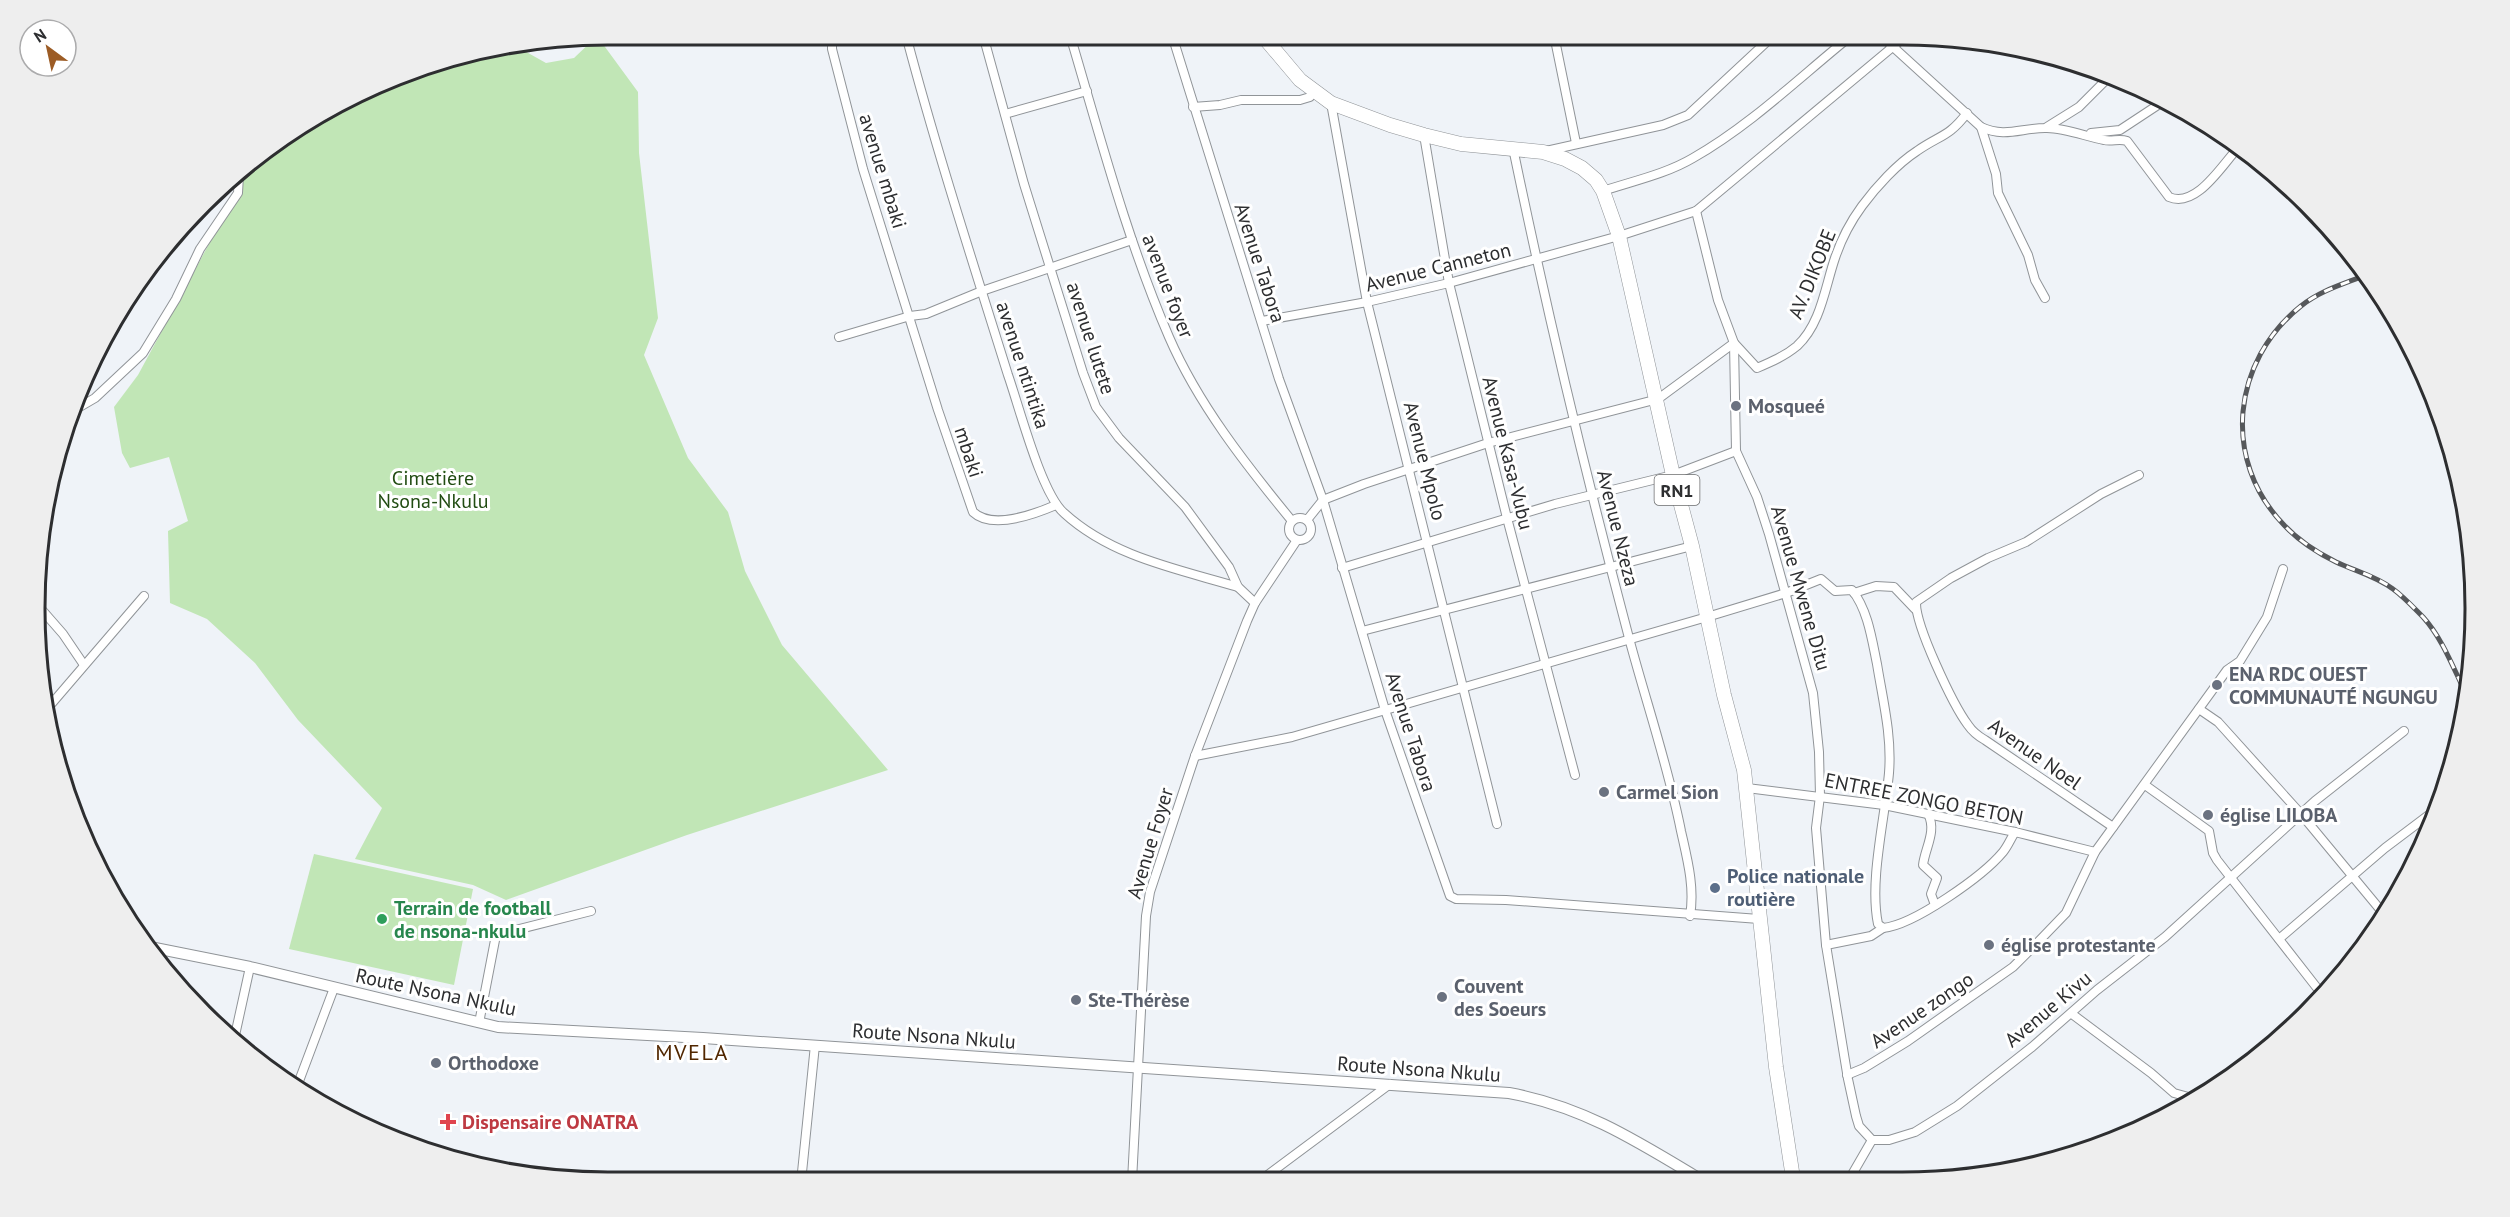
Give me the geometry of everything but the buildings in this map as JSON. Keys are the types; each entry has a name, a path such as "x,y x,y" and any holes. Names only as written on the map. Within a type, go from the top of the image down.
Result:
{"highway":[{"name":"RN1","path":"1270,45 1285,64 1313,92 1331,103 1390,126 1461,144 1543,152 1582,168 1596,180 1603,191 1619,237 1747,788 1776,1067 1792,1172"}],"street":[{"name":"avenue mbaki","path":"832,45 863,169 910,316"},
{"name":"avenue ntintika","path":"909,45 957,216 1034,455 1056,505 1064,514 1107,544 1157,564 1238,587"},
{"name":"avenue lutete","path":"986,45 1024,184 1083,373 1096,407 1113,431 1185,507 1229,567 1238,587 1255,603"},
{"name":"avenue foyer","path":"1073,45 1132,240 1169,338 1199,395 1263,486 1292,521"},
{"name":"Avenue Tabora","path":"1175,45 1279,379 1323,500 1385,710 1448,893 1456,899 1506,900 1690,916"},
{"path":"1556,45 1576,143"},
{"path":"1543,152 1646,129 1688,114 1762,45"},
{"path":"1603,191 1675,167 1694,158 1750,118 1839,45"},
{"path":"1893,45 1981,127 1995,133 2047,127 2082,133 2103,140 2127,141 2169,197 2176,200 2188,197 2207,185 2234,153"},
{"path":"1342,568 1507,518 1673,475 1736,451 1734,343 1718,300 1696,211 1895,47"},
{"path":"2047,127 2079,107 2103,83"},
{"path":"1005,114 1087,91"},
{"path":"1193,107 1247,100 1300,100 1310,97 1313,92"},
{"name":"Avenue Mpolo","path":"1331,103 1367,302 1497,824"},
{"path":"2082,133 2120,130 2157,106"},
{"name":"AV. DIKOBE","path":"1734,343 1757,368 1776,360 1798,345 1817,314 1835,258 1863,205 1914,152 1954,130 1967,113"},
{"path":"1981,127 1996,174 1998,193 2028,255 2035,280 2045,298"},
{"name":"Avenue Kasa-Vubu","path":"1424,135 1449,283 1507,518 1575,775"},
{"name":"Avenue Nzeza","path":"1513,148 1536,260 1592,495 1679,820 1691,883 1690,916"},
{"path":"84,405 95,398 143,354 176,300 200,249 238,193 239,184"},
{"name":"Avenue Canneton","path":"1262,321 1367,302 1449,283 1619,237 1696,211"},
{"path":"839,337 910,316 926,314 1051,266 1132,240"},
{"name":"mbaki","path":"910,316 938,410 973,512 980,519 998,521 1038,512 1056,505"},
{"path":"1307,520 1323,500 1410,468 1488,443 1658,399 1734,343"},
{"name":"Avenue Mwene Ditu","path":"1736,451 1757,497 1813,693 1820,752 1820,796 1816,828 1826,945 1847,1075 1859,1126 1872,1140"},
{"path":"1915,609 1920,597 1988,558 2025,542 2101,494 2139,475"},
{"path":"1299,518 1307,520 1311,526 1310,534 1305,539 1297,540 1289,532 1292,521 1299,518"},
{"name":"Avenue Foyer","path":"1132,1172 1136,1068 1146,916 1150,892 1194,756 1255,603 1297,540"},
{"path":"1362,631 1692,546"},
{"name":"Avenue zongo","path":"1847,1075 1864,1068 1908,1041 2013,967 2066,913 2095,852 2227,670 2240,661 2267,617 2283,569"},
{"path":"1194,756 1292,737 1707,618 1786,593 1821,579 1835,591 1852,590 1855,595 1871,632 1890,738 1877,873 1880,925 1871,936 1826,945"},
{"path":"1855,595 1876,586 1894,587 1915,609"},
{"path":"53,702 144,596"},
{"name":"Avenue Noel","path":"1915,609 1935,663 1961,715 1976,734 2113,827"},
{"path":"45,614 63,634 84,665"},
{"path":"2199,709 2218,722 2301,814 2379,908"},
{"name":"Avenue Kivu","path":"1872,1140 1889,1140 1904,1136 1937,1119 2072,1014 2097,990 2165,937 2301,814 2403,731"},
{"path":"2145,785 2209,831 2213,853 2317,988"},
{"name":"ENTREE ZONGO BETON","path":"1747,788 1884,805 2015,832 2095,852"},
{"path":"1928,814 1931,819 1930,841 1923,865 1937,878 1931,894 1935,904"},
{"path":"2279,939 2424,818"},
{"path":"1880,925 1901,924 1935,904 1992,863 2004,851 2015,832"},
{"path":"479,1023 496,935 591,911"},
{"path":"1690,916 1759,919"},
{"name":"Route Nsona Nkulu","path":"160,951 250,967 479,1023 508,1028 815,1045 1509,1093 1536,1098 1572,1109 1613,1127 1688,1172"},
{"path":"236,1031 250,967"},
{"path":"299,1080 334,988"},
{"path":"2072,1014 2174,1093 2185,1096"},
{"path":"802,1172 815,1045"},
{"path":"1271,1172 1390,1084"},
{"path":"1853,1172 1872,1140"}],"green space":[{"name":"Cimetière Nsona-Nkulu","path":"604,45 638,92 639,153 658,318 644,355 688,458 728,512 745,571 782,645 888,770 687,835 506,900 473,885 355,859 382,808 298,720 255,663 207,619 170,603 168,531 188,521 169,457 130,468 122,453 114,407 138,375 210,242 242,193 243,180 265,161 327,120 359,103 427,75 463,64 526,52 546,63 574,58 587,46"},
{"name":"Terrain de football de nsona-nkulu","path":"314,854 473,889 454,985 289,949"}],"railway":[{"path":"2358,278 2325,292 2301,306 2278,329 2260,354 2249,382 2243,412 2244,442 2250,471 2264,499 2284,525 2296,536 2329,558 2386,584 2423,617 2442,645 2460,682"}],"place":[{"name":"Mosqueé","path":"1736,406"},
{"name":"ENA RDC OUEST COMMUNAUTÉ NGUNGU","path":"2217,685"},
{"name":"Carmel Sion","path":"1604,792"},
{"name":"église LILOBA","path":"2208,815"},
{"name":"Police nationale routière","path":"1715,888"},
{"name":"Terrain de football de nsona-nkulu","path":"382,919"},
{"name":"église protestante","path":"1989,945"},
{"name":"Couvent des Soeurs","path":"1442,997"},
{"name":"Ste-Thérèse","path":"1076,1000"},
{"name":"Orthodoxe","path":"436,1063"},
{"name":"Dispensaire ONATRA","path":"448,1122"}],"district":[{"name":"MVELA","path":"692,1052"}]}
